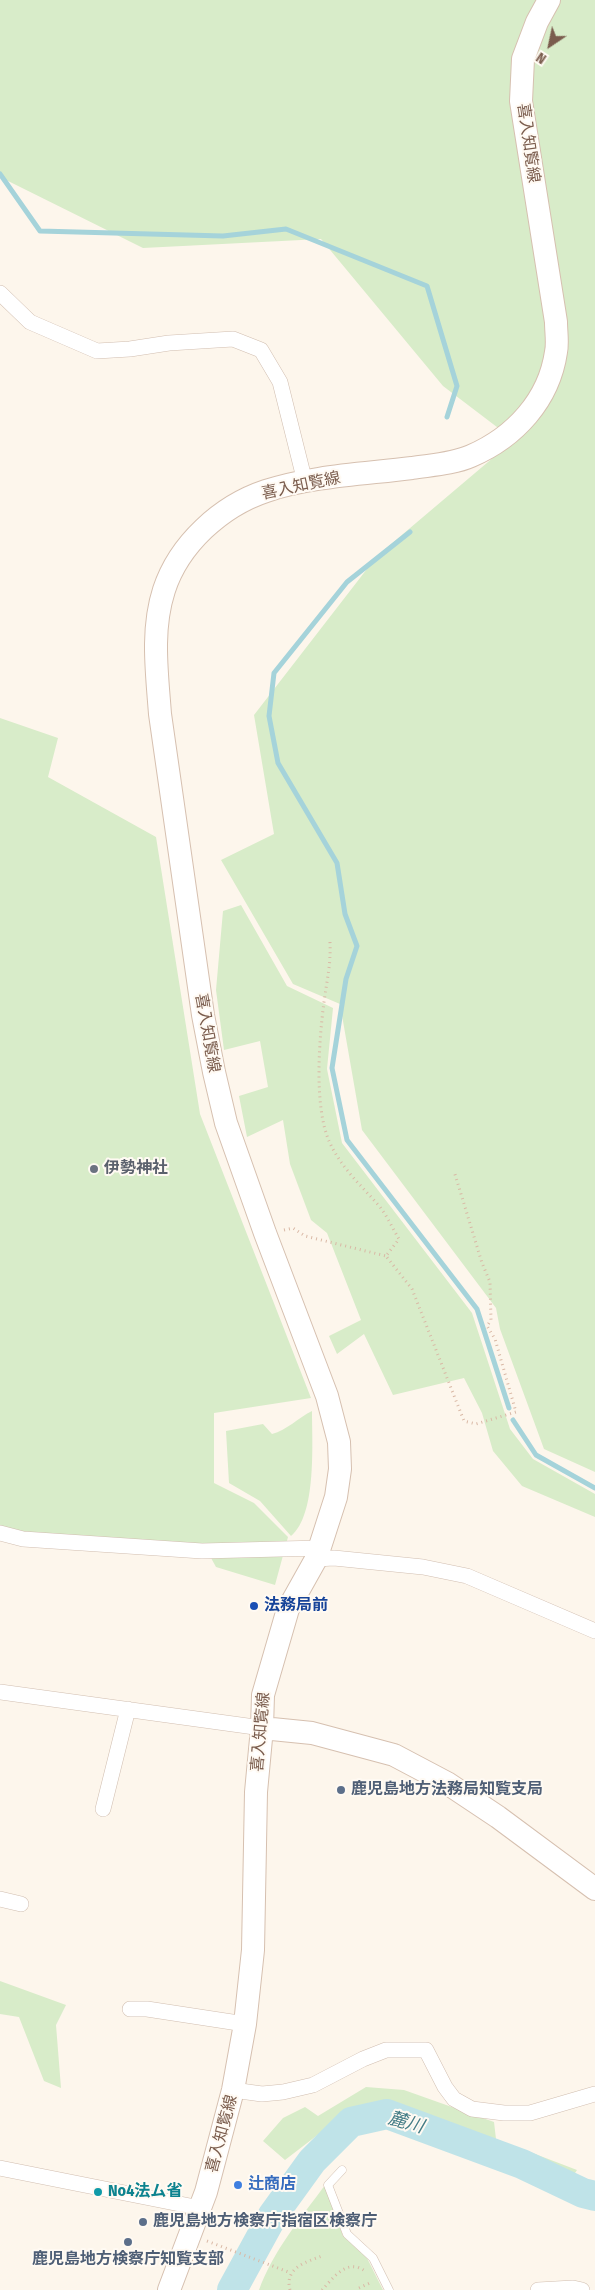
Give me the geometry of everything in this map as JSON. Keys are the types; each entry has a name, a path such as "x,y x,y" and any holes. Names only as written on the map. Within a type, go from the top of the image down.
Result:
{"main road":[{"name":"喜入知覧線","path":"169,2290 206,2192 233,2090 245,2024 254,1950 256,1792 263,1695 288,1609 318,1553 336,1497 340,1469 338,1442 327,1396 265,1233 226,1123 214,1072 203,1015 160,714 156,638 164,591 174,565 206,526 243,502 266,491 305,482 442,464 471,456 503,438 525,419 540,398 551,376 556,351 556,322 523,123 521,78 523,59 530,38 549,0"},
{"path":"262,1728 312,1733 394,1755 447,1782 498,1817 595,1889"}],"street":[{"path":"0,293 30,322 97,351 130,349 170,342 233,340 261,350 280,382 305,482"},
{"path":"0,1533 23,1539 202,1551 318,1553 334,1558 423,1567 467,1576 595,1630"},
{"path":"0,1692 262,1728"},
{"path":"103,1809 128,1710"},
{"path":"0,1899 21,1904"},
{"path":"130,2009 148,2009 245,2024"},
{"path":"233,2090 262,2094 313,2085 363,2059 386,2050 426,2050 445,2087 454,2099 472,2109 504,2113 530,2113 595,2094"},
{"path":"0,2168 200,2208"},
{"path":"538,2290 573,2288 582,2290"}],"lane":[{"path":"342,2170 328,2185 348,2234 372,2258 389,2290"}],"path":[{"path":"330,942 331,966 324,1002 320,1053 321,1109 329,1140 344,1169 381,1208 399,1239 386,1256"},
{"path":"265,1233 293,1228 305,1236 386,1256 412,1288 464,1421 476,1424 516,1412 495,1339 487,1326 491,1320 490,1282 482,1263 454,1171"},
{"path":"202,2239 277,2266 291,2273"},
{"path":"289,2290 288,2282 291,2273 297,2266 322,2256"},
{"path":"322,2290 340,2270 348,2267 362,2269 368,2274 376,2290"},
{"path":"359,2288 372,2282"}],"green space":[{"path":"0,0 595,0 595,1472 544,1449 500,1329 496,1308 362,1130 340,1004 293,984 221,860 274,834 254,715 377,556 514,440 443,386 321,239 143,248 0,177"},
{"path":"0,718 58,738 48,777 156,837 200,1114 311,1398 214,1413 214,1483 254,1503 288,1537 275,1585 216,1567 205,1547 26,1532 0,1526"},
{"path":"241,905 287,986 333,1008 327,1069 342,1143 472,1313 510,1429 533,1459 595,1494 595,1517 522,1486 493,1451 482,1413 464,1378 393,1395 364,1334 337,1354 329,1336 361,1320 327,1233 311,1220 290,1164 283,1120 247,1137 239,1096 268,1087 260,1041 224,1050 216,990 223,911"},
{"path":"312,1411 312,1459 309,1496 299,1526 291,1536 260,1501 229,1483 226,1431 263,1424 272,1434 283,1430"},
{"path":"0,1981 66,2005 56,2025 61,2088 44,2081 19,2017 0,2014"},
{"path":"366,2087 404,2090 494,2122 496,2139 577,2170 573,2176 450,2126 386,2105 350,2110 285,2160 263,2141 283,2118 305,2107 318,2116"},
{"path":"325,2185 343,2236 367,2258 383,2290 259,2290 280,2248"}],"waterway":[{"path":"0,174 40,231 223,236 286,229 427,286 457,386 447,417"},
{"path":"410,532 347,582 274,673 269,716 278,763 337,863 345,914 357,946 346,979 332,1068 347,1140 477,1309 509,1408"},
{"path":"513,1420 536,1455 595,1488"},
{"name":"麓川","path":"232,2290 273,2215 312,2161 351,2122 387,2114 522,2164 583,2193 595,2196"}],"place":[{"name":"伊勢神社","path":"94,1169"},
{"name":"法務局前","path":"254,1606"},
{"name":"鹿児島地方法務局知覧支局","path":"341,1790"},
{"name":"辻商店","path":"238,2185"},
{"name":"No4法ム省","path":"98,2192"},
{"name":"鹿児島地方検察庁指宿区検察庁","path":"143,2222"},
{"name":"鹿児島地方検察庁知覧支部","path":"128,2242"}]}
